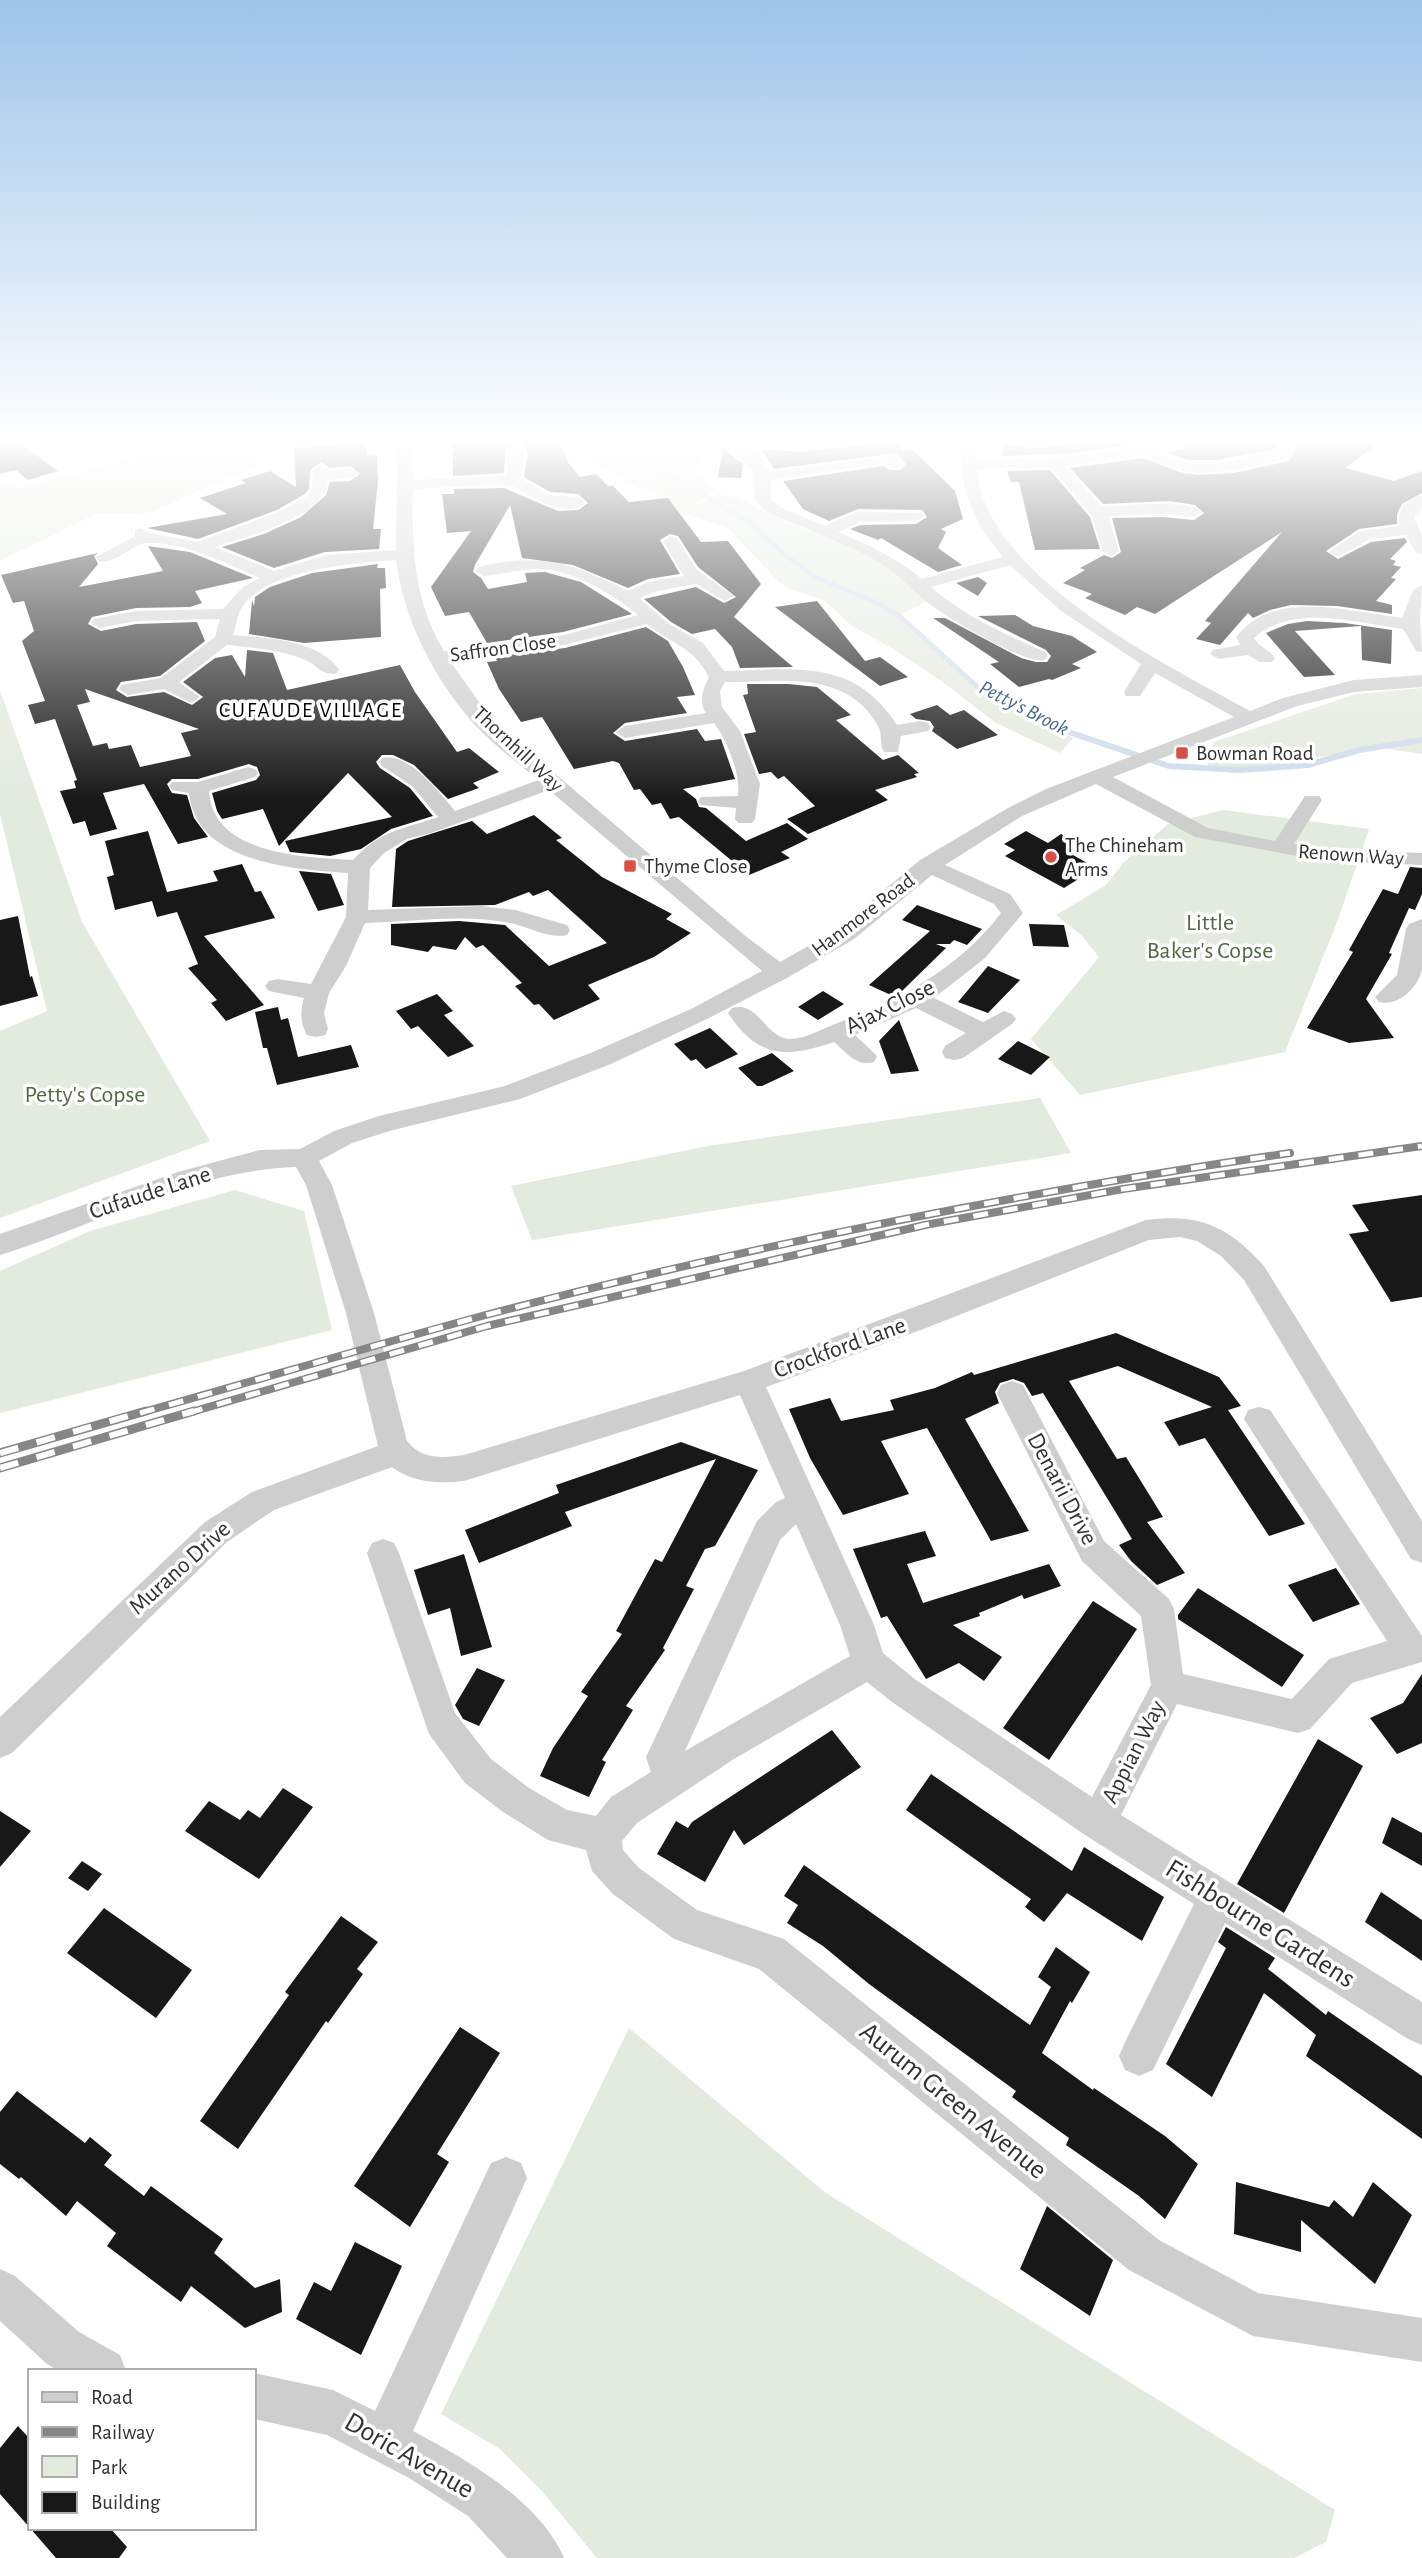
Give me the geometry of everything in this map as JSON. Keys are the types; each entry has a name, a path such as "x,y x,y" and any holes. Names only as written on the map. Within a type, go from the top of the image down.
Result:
{"street":[{"path":"237,562 273,577"},
{"path":"128,689 167,683 223,639 228,614 241,598 273,577 319,562"},
{"name":"Thornhill Way","path":"405,562 406,580 418,619 457,690 484,723 735,939 779,973"},
{"path":"484,571 499,562"},
{"path":"523,562 562,567 627,597 649,618 704,653 718,677"},
{"path":"682,562 697,579 711,585 725,596"},
{"path":"890,562 940,604 992,635 1047,652 1022,666"},
{"path":"918,585 1002,562"},
{"path":"1014,562 1064,606 1152,662 1248,717"},
{"path":"627,597 654,586 697,579"},
{"path":"1422,590 1411,611 1410,624 1422,647"},
{"path":"128,598 136,616"},
{"path":"100,623 136,616 228,614"},
{"path":"1219,654 1258,654 1245,637 1268,620 1284,615 1312,614 1410,624"},
{"name":"Saffron Close","path":"439,657 564,640 649,618"},
{"path":"223,639 267,642 331,660"},
{"path":"1133,692 1152,662"},
{"path":"708,801 746,811 750,784 730,732 712,708 711,691 718,677"},
{"path":"718,677 812,677 842,683 865,697 892,740 920,727"},
{"name":"Hanmore Road","path":"304,1158 342,1137 388,1122 511,1093 602,1058 699,1014 779,973 846,934 896,895 928,865 1015,812 1097,776 1248,717 1335,689 1422,681"},
{"path":"167,683 191,697"},
{"path":"625,732 718,717"},
{"path":"389,762 412,776 452,819"},
{"path":"412,776 436,766"},
{"path":"248,773 189,787 198,798 203,811 232,844 253,853 295,861 359,867"},
{"name":"Renown Way","path":"1097,776 1202,833 1281,849 1367,859 1422,859"},
{"path":"316,1029 312,1013 317,993 334,966 357,917 359,867 376,848 400,834 452,819 552,782"},
{"name":"Renown Way","path":"1281,849 1312,800"},
{"name":"Ajax Close","path":"740,1013 760,1032 781,1046 805,1044 935,987 996,935 1012,913 1002,899 928,865"},
{"path":"515,917 535,898"},
{"path":"357,917 481,913 515,917 561,934"},
{"path":"1404,992 1412,968 1417,929 1422,926"},
{"path":"277,986 317,993"},
{"path":"915,998 994,1025 954,1052"},
{"path":"837,1032 865,1056"},
{"path":"304,1158 319,1185 360,1313 375,1378 397,1452"},
{"name":"Cufaude Lane","path":"0,1245 178,1181 260,1159 304,1158"},
{"name":"Crockford Lane","path":"397,1452 405,1461 416,1467 437,1470 464,1468 749,1381 916,1320 1146,1230 1175,1226 1195,1229 1228,1244 1254,1273 1422,1549"},
{"path":"383,1552 441,1722 478,1771 516,1800 561,1827 603,1836 624,1810 733,1740 869,1663 857,1625 749,1381"},
{"name":"Denarii Drive","path":"1012,1393 1093,1551 1157,1609 1168,1686"},
{"name":"Appian Way","path":"869,1663 904,1691 1098,1822 1168,1686 1298,1717 1341,1670 1412,1650 1259,1419"},
{"name":"Murano Drive","path":"0,1741 216,1532 263,1501 397,1452"},
{"path":"671,1780 664,1757 768,1531 787,1512 803,1505"},
{"name":"Fishbourne Gardens","path":"1098,1822 1422,2025"},
{"name":"Aurum Green Avenue","path":"603,1836 606,1858 626,1881 687,1926 770,1953 1144,2256 1253,2314 1422,2340"},
{"path":"1139,2056 1218,1897"},
{"path":"385,2441 506,2178"},
{"path":"0,2291 63,2348 100,2369"},
{"name":"Doric Avenue","path":"256,2396 333,2413 385,2441 485,2500 540,2558"}],"green space":[{"path":"760,562 881,562 934,598 899,615 962,674 993,698 1073,738 1060,753 996,723 944,683 890,647 852,626 825,601 788,588"},
{"path":"1422,688 1422,754 1376,747 1231,773 1207,764 1214,742 1356,694"},
{"name":"Petty's Copse","path":"0,690 82,922 210,1141 0,1218 0,1031 47,1011 0,814"},
{"name":"Little Baker's Copse","path":"1223,810 1369,829 1339,917 1285,1052 1080,1095 1031,1039 1099,957 1081,935 1056,915 1106,885 1123,863 1168,824"},
{"path":"1040,1098 1071,1153 532,1240 511,1186 708,1146"},
{"path":"235,1190 304,1211 332,1330 0,1413 0,1271 90,1231"},
{"path":"629,2028 826,2193 1335,2510 1326,2542 1294,2558 597,2558 540,2489 500,2449 441,2414"}],"building":[{"path":"57,562 97,562 79,587 163,571 158,562 215,562 253,578 195,591 202,603 190,607 136,608 92,617 88,624 101,631 136,624 197,622 205,641 160,676 121,682 116,690 127,697 164,692 192,705 203,697 183,682 215,658 232,655 245,677 247,650 273,653 287,690 400,665 415,692 457,752 469,748 499,772 473,783 479,788 448,799 414,765 393,755 382,755 376,762 380,768 410,788 433,816 391,829 361,849 330,856 290,852 285,841 392,817 348,773 279,846 263,809 222,819 217,811 212,793 256,780 260,775 257,767 249,764 198,779 172,779 167,784 172,793 187,795 194,818 208,837 178,844 144,784 103,793 117,829 90,836 85,821 73,824 60,791 76,788 74,781 77,780 55,719 35,724 28,705 45,701 22,641 34,631 24,601 13,603 1,575","holes":["85,689 199,729 181,733 191,756 140,767 131,745 109,749 107,743 93,746 77,705 90,702"]},
{"path":"260,562 292,562 274,568"},
{"path":"449,562 477,562 473,572 488,589 527,582 525,573 545,572 581,582 632,614 563,632 487,643 469,612 445,616 431,587"},
{"path":"554,562 673,562 680,574 648,579 628,588 573,565"},
{"path":"695,562 744,562 761,584 734,617 793,667 740,668 732,647 715,629 692,634 671,622 644,599 696,587 724,603 736,597"},
{"path":"922,562 958,562 962,565 938,572"},
{"path":"1090,562 1235,562 1155,614 1137,607 1125,615 1085,598 1092,594 1063,583 1085,570 1080,568"},
{"path":"1256,562 1395,562 1393,565 1401,567 1391,578 1396,579 1376,601 1392,605 1392,614 1337,606 1291,605 1253,618 1248,613 1220,645 1196,639 1211,623 1205,621"},
{"path":"378,564 377,568 385,568 386,588 380,589 381,637 304,643 249,634 252,600 254,606 255,597 270,587 312,573"},
{"path":"978,577 987,583 978,596 956,583"},
{"path":"817,601 865,661 880,657 908,677 880,686 775,607"},
{"path":"1015,615 1033,626 1072,636 1097,652 1072,664 1081,668 1052,680 1019,687 990,664 999,662 933,618 945,618 1021,658 1047,662 1051,656 1046,650 978,616"},
{"path":"1307,621 1345,623 1392,630 1391,664 1362,660 1361,626 1295,631 1335,675 1304,677 1266,633 1288,624"},
{"path":"646,627 668,641 695,695 677,697 687,713 625,723 613,733 625,741 697,729 705,741 721,739 735,779 683,789 696,799 699,807 706,808 746,841 787,823 808,839 781,852 790,858 749,875 679,817 670,819 661,803 652,805 640,789 634,790 619,763 613,761 574,769 542,717 521,722 499,689 487,662 497,661 495,657 565,648"},
{"path":"747,684 817,687 851,715 836,720 883,760 898,755 919,773 914,774 917,777 875,790 888,800 808,834 787,819 815,806 784,776 778,779 771,772 759,774 744,734 756,732 743,695 748,694"},
{"path":"937,705 950,715 964,710 998,735 957,749 932,731 934,727 930,721 916,719 910,714"},
{"path":"534,815 562,838 556,840 602,877 672,914 666,919 691,933 654,957 588,985 600,999 554,1020 539,1004 534,1005 515,986 522,983 483,945 476,948 465,937 456,950 433,946 428,952 391,945 391,924 459,921 505,925 549,966 607,943 548,890 533,896 529,892 495,905 392,907 396,849 408,841 472,821 487,834"},
{"path":"148,831 167,892 218,881 213,871 242,864 255,892 261,891 275,918 204,936 264,1005 226,1021 211,1003 217,1000 188,968 198,964 177,912 157,917 152,901 115,910 107,877 114,875 105,841"},
{"path":"1026,831 1048,843 1061,834 1086,847 1073,855 1096,868 1064,888 1005,856 1015,850 1004,844"},
{"path":"1410,867 1422,868 1422,894 1415,910 1409,908 1389,953 1392,954 1366,999 1394,1038 1349,1043 1307,1028 1353,952 1349,950 1383,889 1398,894"},
{"path":"299,871 331,874 344,905 318,911"},
{"path":"917,905 982,929 967,945 954,940 950,944 936,944 946,948 902,991 893,996 869,985 930,931 902,920"},
{"path":"18,916 30,977 32,976 38,996 0,1006 0,920"},
{"path":"1029,924 1064,925 1069,947 1033,946"},
{"path":"988,966 1020,980 988,1013 958,1002"},
{"path":"823,991 844,1004 818,1020 798,1007"},
{"path":"437,994 453,1011 444,1015 474,1046 448,1057 418,1026 411,1029 396,1011"},
{"path":"278,1007 281,1020 288,1018 298,1057 351,1045 359,1067 277,1085 267,1048 263,1048 255,1012"},
{"path":"899,1020 919,1071 891,1074 879,1041"},
{"path":"710,1028 738,1054 706,1069 696,1059 691,1061 674,1044"},
{"path":"1018,1041 1050,1057 1031,1075 998,1059"},
{"path":"772,1053 794,1071 757,1086 738,1068"},
{"path":"1422,1195 1422,1297 1391,1302 1349,1234 1369,1231 1352,1205"},
{"path":"1116,1333 1219,1377 1241,1406 1228,1410 1305,1524 1269,1536 1205,1438 1179,1446 1164,1422 1212,1407 1118,1366 1069,1381 1117,1459 1126,1457 1163,1517 1147,1522 1185,1573 1157,1585 1131,1561 1119,1545 1132,1539 1043,1393 1032,1396 1024,1383 1013,1379 1000,1383 995,1392 999,1403 965,1419 1029,1531 991,1541 927,1428 881,1441 909,1494 843,1515 810,1458 789,1409 830,1398 841,1421 894,1410 890,1400 935,1388 972,1372 974,1375"},
{"path":"681,1442 758,1470 715,1546 705,1549 686,1586 694,1589 663,1648 665,1650 626,1706 633,1710 602,1760 606,1762 589,1797 540,1776 553,1748 588,1696 581,1692 622,1634 616,1631 655,1559 662,1562 716,1459 565,1512 572,1526 479,1563 465,1530 559,1493 556,1485"},
{"path":"925,1531 936,1556 907,1564 923,1603 1049,1564 1061,1586 1024,1599 1022,1595 979,1613 980,1616 953,1625 1002,1657 984,1681 959,1663 926,1679 887,1616 881,1618 853,1549"},
{"path":"464,1554 492,1647 461,1656 450,1608 428,1615 414,1570"},
{"path":"1336,1568 1360,1604 1313,1622 1288,1585"},
{"path":"1198,1588 1304,1655 1282,1687 1178,1619 1178,1615"},
{"path":"1093,1601 1137,1629 1049,1760 1003,1728"},
{"path":"477,1668 505,1680 479,1726 463,1719 455,1705"},
{"path":"1422,1674 1422,1743 1397,1754 1370,1718 1403,1703"},
{"path":"832,1730 861,1767 744,1845 734,1830 705,1882 657,1854 676,1821 688,1828 692,1822"},
{"path":"1318,1739 1363,1766 1284,1913 1237,1884"},
{"path":"931,1774 1072,1871 1084,1847 1164,1897 1142,1941 1067,1893 1044,1922 1025,1907 1031,1899 906,1810"},
{"path":"283,1788 313,1807 259,1879 185,1831 209,1801 240,1820 248,1810 260,1818"},
{"path":"0,1811 31,1831 0,1867"},
{"path":"1392,1817 1422,1833 1422,1866 1382,1843"},
{"path":"82,1861 102,1874 88,1891 68,1878"},
{"path":"804,1865 1030,2025 1051,1987 1038,1977 1056,1947 1090,1972 1072,2003 1070,2001 1042,2053 1093,2090 1094,2088 1165,2136 1198,2164 1165,2219 1139,2196 1066,2145 1069,2138 1012,2097 1016,2091 869,1984 823,1946 787,1923 798,1905 784,1896"},
{"path":"1381,1892 1422,1920 1422,1961 1365,1922"},
{"path":"104,1908 192,1970 156,2018 67,1953"},
{"path":"341,1916 378,1942 357,1969 363,1974 328,2023 326,2021 238,2149 200,2121 289,1995 285,1992"},
{"path":"1226,1927 1275,1958 1268,1969 1326,2015 1328,2011 1422,2076 1422,2139 1306,2056 1316,2035 1264,1993 1212,2097 1166,2064 1226,1948 1218,1942"},
{"path":"460,2027 500,2053 437,2154 449,2162 410,2227 354,2186"},
{"path":"17,2091 85,2143 90,2137 112,2155 104,2165 144,2196 151,2186 223,2239 214,2253 255,2288 280,2279 282,2312 245,2328 191,2286 181,2302 107,2246 116,2233 77,2201 66,2216 21,2177 19,2179 0,2164 0,2112"},
{"path":"1236,2182 1329,2207 1334,2200 1353,2217 1373,2182 1412,2215 1375,2284 1301,2220 1301,2252 1234,2234"},
{"path":"1047,2206 1113,2260 1090,2316 1020,2269"},
{"path":"355,2242 402,2266 361,2355 296,2319 314,2282 331,2291"},
{"path":"18,2426 28,2437 28,2526 0,2494 0,2448"},
{"path":"32,2530 112,2530 127,2547 119,2558 56,2558"}],"waterway":[{"name":"Petty's Brook","path":"795,562 817,578 873,601 901,617 982,691 1054,727 1169,766 1240,770 1308,765 1359,750 1422,740"}],"railway":[{"path":"188,1413 487,1326 925,1225 1123,1189 1422,1146"},
{"path":"140,1413 482,1316 783,1244 985,1204 1290,1153"},
{"path":"0,1453 146,1411"},
{"path":"0,1468 194,1411"}],"place":[{"name":"Bowman Road","path":"1182,753"},
{"name":"The Chineham Arms","path":"1051,857"},
{"name":"Thyme Close","path":"630,866"}],"district":[{"name":"CUFAUDE VILLAGE","path":"311,710"}]}
